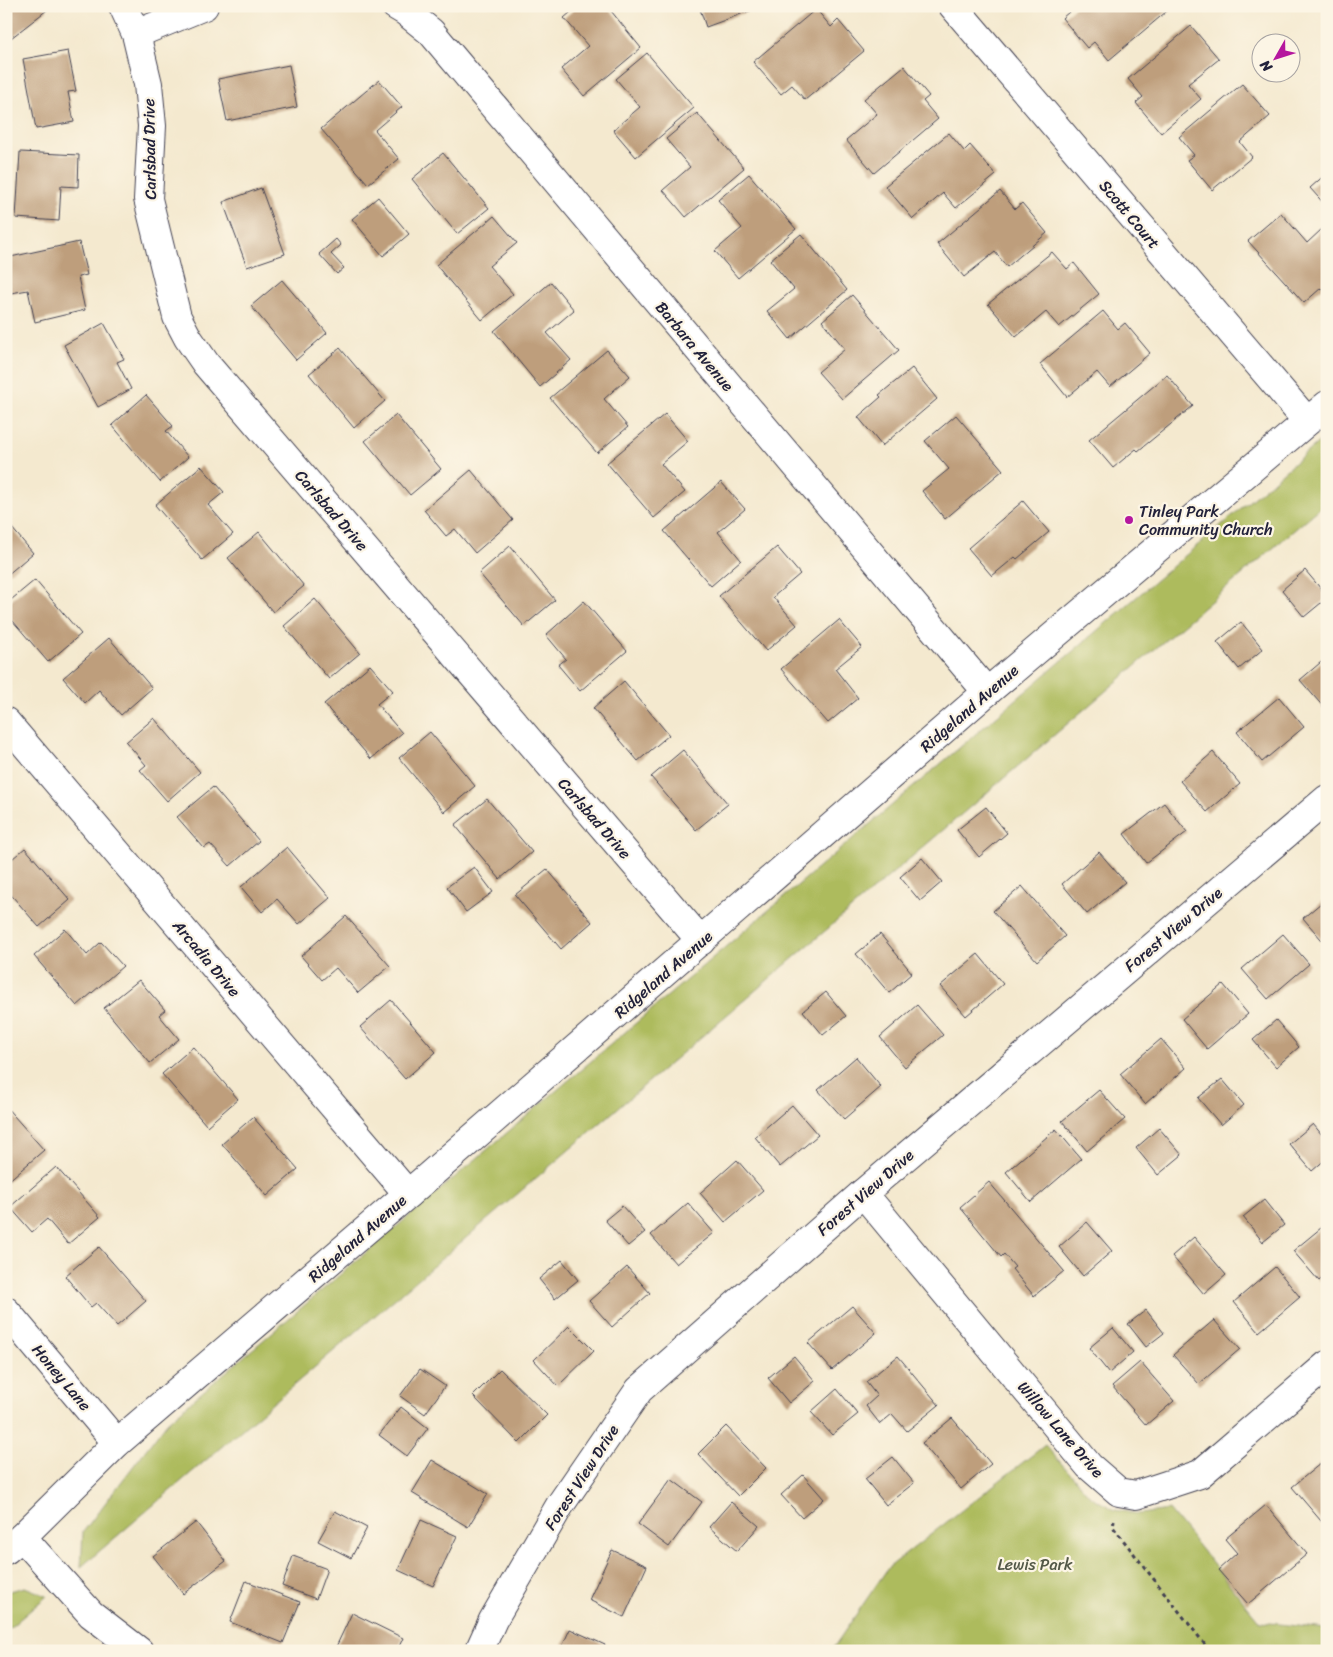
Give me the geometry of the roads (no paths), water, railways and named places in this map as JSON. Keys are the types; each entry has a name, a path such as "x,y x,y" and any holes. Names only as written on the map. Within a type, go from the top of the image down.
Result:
{"street":[{"name":"Carlsbad Drive","path":"123,6 136,34 148,84 152,126 148,199 177,317 188,338 206,364 701,941"},
{"path":"136,34 204,6"},
{"name":"Barbara Avenue","path":"396,6 431,32 987,692"},
{"name":"Scott Court","path":"953,6 1317,413"},
{"name":"Ridgeland Avenue","path":"14,1544 117,1443 408,1194 987,692 1317,413"},
{"name":"Arcadia Drive","path":"6,722 408,1194"},
{"name":"Forest View Drive","path":"479,1651 493,1620 560,1505 639,1390 862,1193 1327,799"},
{"name":"Willow Lane Drive","path":"862,1193 1089,1466 1119,1492 1136,1495 1200,1474 1327,1365"},
{"name":"Honey Lane","path":"6,1311 117,1443"},
{"path":"14,1544 91,1614 139,1651"}],"place":[{"name":"Tinley Park Community Church","path":"1129,520"}],"park label":[{"name":"Lewis Park","path":"1035,1564"}]}
